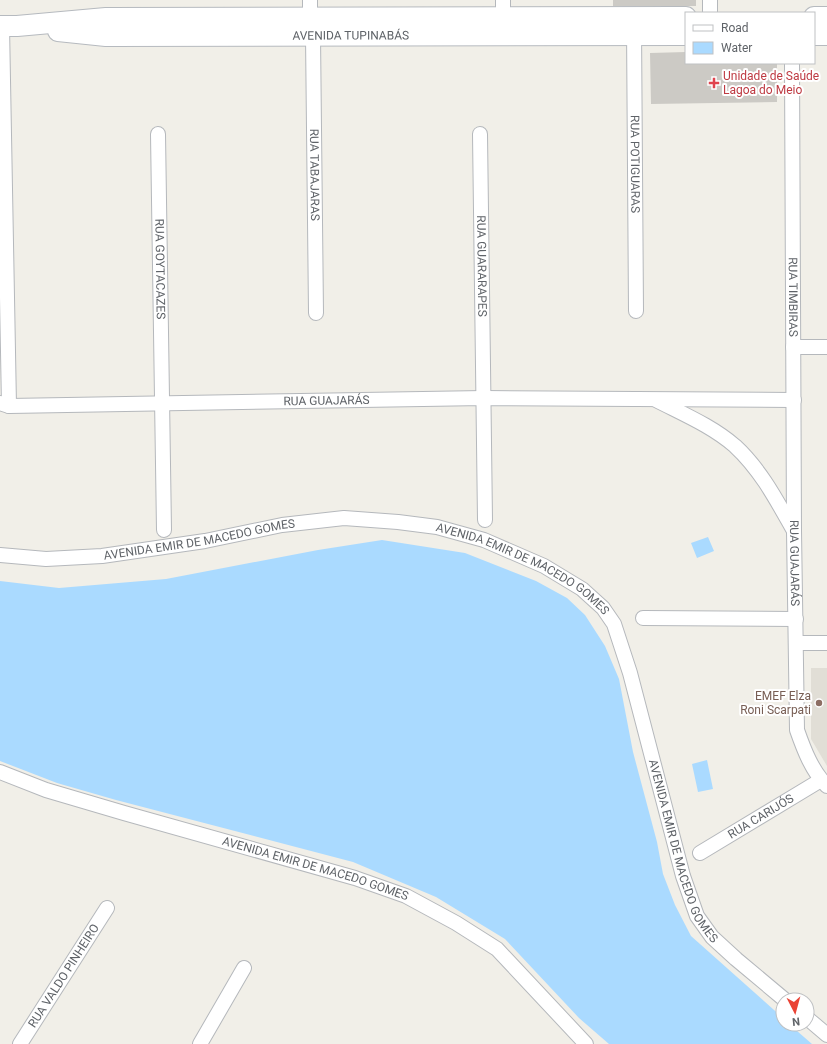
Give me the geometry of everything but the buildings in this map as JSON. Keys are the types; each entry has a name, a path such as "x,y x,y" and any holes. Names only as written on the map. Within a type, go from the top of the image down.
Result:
{"main road":[{"name":"AVENIDA TUPINABÁS","path":"634,26 685,17"},
{"path":"815,17 827,17"},
{"name":"AVENIDA TUPINABÁS","path":"6,26 106,18 503,18 634,26 685,35"},
{"path":"815,35 827,35"}],"street":[{"path":"710,0 710,12"},
{"name":"RUA TABAJARAS","path":"311,18 316,313"},
{"path":"4,405 6,26"},
{"name":"RUA POTIGUARAS","path":"634,26 636,311"},
{"name":"RUA TIMBIRAS","path":"792,64 794,531"},
{"name":"RUA GOYTACAZES","path":"158,134 164,530"},
{"name":"RUA GUARARAPES","path":"480,134 485,520"},
{"path":"794,347 827,347"},
{"name":"RUA GUAJARÁS","path":"4,405 162,404 484,398 794,400"},
{"name":"RUA GUAJARÁS","path":"653,399 704,424 735,446 758,472 794,531 798,730 802,745 811,764 824,783"},
{"name":"AVENIDA EMIR DE MACEDO GOMES","path":"0,555 46,558 102,556 204,541 282,525 344,518 398,522 437,528 484,540 544,566 582,589 603,608 614,624 630,673 683,876 697,916 712,937 775,992"},
{"path":"643,618 796,619"},
{"path":"796,643 827,643"},
{"name":"AVENIDA EMIR DE MACEDO GOMES","path":"0,772 46,790 355,878 406,896 456,923 497,949 586,1044"},
{"name":"RUA CARIJÓS","path":"700,853 824,783"},
{"name":"RUA VALDO PINHEIRO","path":"20,1044 107,908"},
{"path":"200,1044 244,968"},
{"path":"815,1025 827,1035"}],"shaded area":[{"name":"EMEF Elza Roni Scarpati","path":"811,668 827,668 827,766 811,739"}],"water":[{"path":"708,537 714,551 697,558 691,543"},
{"path":"382,540 465,553 536,581 567,598 585,615 605,646 619,679 633,752 657,842 663,874 675,905 691,936 775,1011 775,1032 798,1032 812,1044 609,1044 579,1018 505,939 436,897 353,862 116,800 57,783 0,761 0,581 59,588 166,579 318,550"},
{"path":"707,760 713,789 698,792 692,764"}],"place":[{"name":"Unidade de Saúde Lagoa do Meio","path":"714,83"},
{"name":"EMEF Elza Roni Scarpati","path":"819,703"}]}
